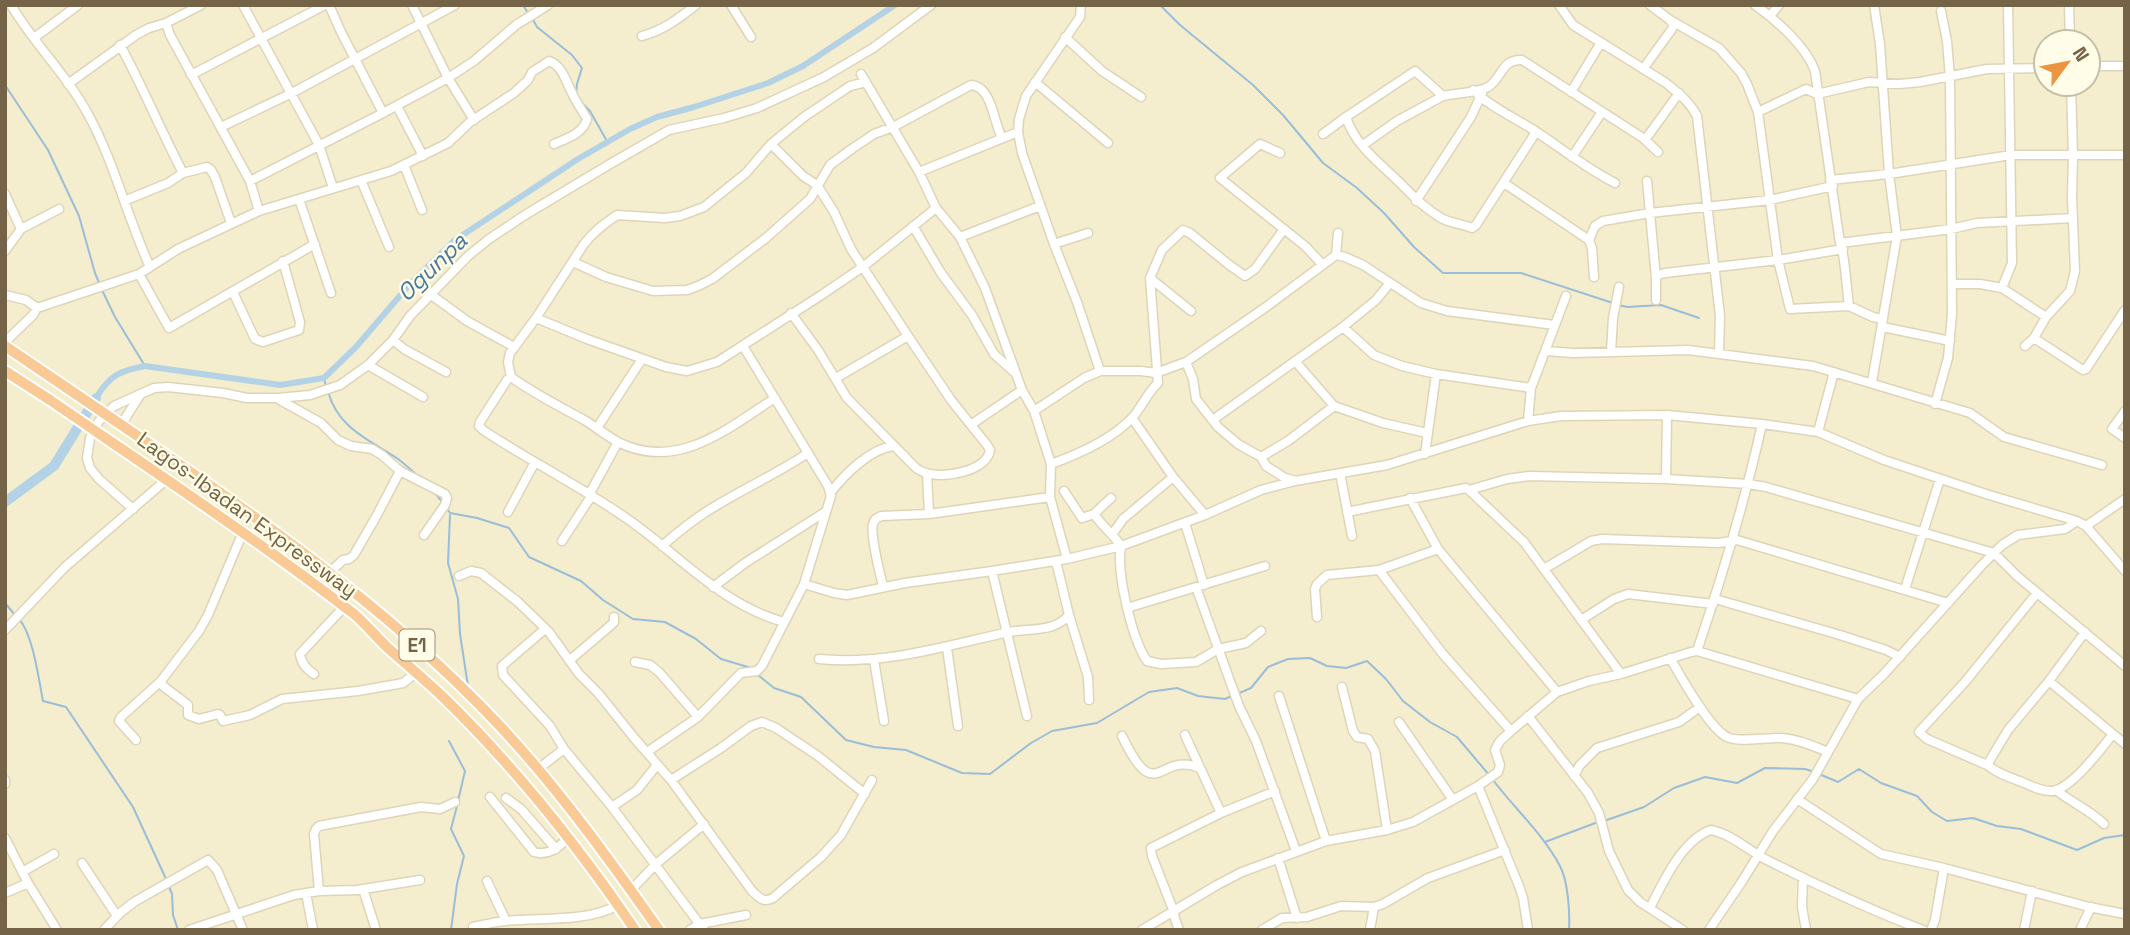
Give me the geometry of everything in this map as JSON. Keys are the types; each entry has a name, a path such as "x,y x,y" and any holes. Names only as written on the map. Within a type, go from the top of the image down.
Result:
{"highway":[{"name":"Lagos-Ibadan Expressway","path":"5,344 268,525 397,627 465,690 538,769 590,834 659,930"},
{"name":"Lagos-Ibadan Expressway","path":"5,371 243,532 354,614 482,737 527,786 635,930"}],"street":[{"path":"11,5 89,115 106,150 132,226 150,267"},
{"path":"34,37 78,5"},
{"path":"68,84 149,28 166,23 201,5"},
{"path":"243,5 318,145 333,188"},
{"path":"191,75 327,5 383,113"},
{"path":"412,5 448,78 474,120"},
{"path":"222,127 290,94 455,5"},
{"path":"250,181 448,78 474,61 516,25 548,5"},
{"path":"642,36 671,25 696,5"},
{"path":"731,5 751,37"},
{"path":"134,509 99,479 90,468 87,458 90,438 99,421 114,406 154,388 168,387 247,398 281,398 310,395 340,385 368,365 393,340 430,294 489,239 610,163 670,130 757,108 824,76 873,48 931,5"},
{"path":"1081,5 1080,16 1035,82 1022,107 1018,132 1022,153 1040,206 1100,371"},
{"path":"1559,5 1573,25 1679,93 1694,109 1721,327 1719,353"},
{"path":"1650,5 1670,20 1712,43 1730,59 1748,84 1758,112 1778,260 1790,309 1849,306 1883,323 1950,341"},
{"path":"1755,5 1785,28 1813,66 1849,306"},
{"path":"1770,16 1779,5"},
{"path":"1872,382 1897,236 1874,5"},
{"path":"2002,288 2012,263 2008,5"},
{"path":"2069,5 2070,28"},
{"path":"1935,404 1948,358 1952,284 1950,78 1941,11"},
{"path":"1643,69 1672,29 1670,20"},
{"path":"166,23 191,75 250,181 259,211"},
{"path":"1065,37 1102,71 1141,97"},
{"path":"1571,92 1600,44"},
{"path":"120,46 183,173"},
{"path":"1363,145 1397,121 1443,96 1484,88 1497,79 1504,66 1522,60 1645,140 1658,152"},
{"path":"5,344 37,308 139,274 177,250 259,211 374,178 423,156 447,143 474,120 514,93 528,80 532,72 545,63 553,62 565,76 570,92 587,118 582,129 554,144"},
{"path":"2102,66 2125,66"},
{"path":"1758,112 1806,89 1817,94 1869,82 1900,84 1950,78 1987,69 2032,68"},
{"path":"1323,134 1415,71 1443,96"},
{"path":"861,74 919,172 936,208 960,237 985,288 1022,390 1034,411 1051,464 1050,497 1067,558"},
{"path":"775,398 705,442 667,453 651,453 618,442 512,377 508,362 510,353 592,234 617,215 665,218 680,216 704,207 746,173 772,145 832,97 850,86 866,82"},
{"path":"1035,82 1108,144"},
{"path":"573,262 606,277 653,291 687,290 712,279 766,239 810,199 827,169 838,159 864,140 971,85 982,89 1003,138"},
{"path":"1416,201 1481,99 1484,88"},
{"path":"1473,90 1481,99 1536,132 1593,172 1615,183"},
{"path":"1645,140 1679,93"},
{"path":"2025,346 2034,338 2046,317 2070,291 2073,283 2075,246 2071,98"},
{"path":"397,106 423,156"},
{"path":"1572,157 1602,112"},
{"path":"1346,117 1366,152 1405,187 1416,201 1444,220 1472,228 1504,184 1536,132"},
{"path":"919,172 1018,132"},
{"path":"1280,153 1260,144 1220,178 1284,229 1322,264"},
{"path":"772,145 803,176 817,185 834,212 851,249 951,400 990,450 987,459 980,465 953,475 927,474 916,468 846,398 836,378 791,313"},
{"path":"1594,276 1590,240 1595,226 1603,221 1770,200 1831,183 2011,155 2125,155"},
{"path":"404,165 422,210"},
{"path":"124,201 167,183 183,173 207,167 211,170 231,223"},
{"path":"361,180 389,247"},
{"path":"1647,181 1656,300"},
{"path":"1504,184 1590,240"},
{"path":"5,194 21,229"},
{"path":"299,199 331,293"},
{"path":"960,237 1040,206"},
{"path":"536,318 587,340 666,367 687,371 718,362 823,294 864,266 936,208"},
{"path":"5,251 21,229 59,209"},
{"path":"1656,278 1665,273 1778,260 1841,246 1977,223 2073,218"},
{"path":"913,226 941,273 972,315 993,354 1017,376"},
{"path":"1051,464 1095,444 1132,418 1158,383 1150,278 1163,250 1180,231 1190,233 1245,276 1255,269 1284,229"},
{"path":"1054,244 1088,233"},
{"path":"1336,255 1338,233"},
{"path":"139,274 169,328 315,244"},
{"path":"1034,411 1084,378 1100,371 1156,373 1186,362 1336,255"},
{"path":"1336,255 1363,265 1421,303 1447,311 1554,325"},
{"path":"233,292 251,331 259,341 299,330 300,322 283,261"},
{"path":"1150,278 1191,311"},
{"path":"1214,419 1343,327 1376,300 1389,284"},
{"path":"1952,284 1980,284 2002,288 2046,317"},
{"path":"1611,352 1613,318 1619,287"},
{"path":"430,294 467,321 514,347"},
{"path":"5,295 26,300 37,308"},
{"path":"1528,421 1531,388 1566,296"},
{"path":"2034,338 2083,370 2125,310"},
{"path":"1343,327 1374,355 1402,366 1436,374 1531,388"},
{"path":"836,378 908,336"},
{"path":"393,340 446,372"},
{"path":"743,346 831,492"},
{"path":"1546,351 1573,354 1688,350 1814,366 1970,414 2004,437 2102,465"},
{"path":"597,428 642,359"},
{"path":"1186,362 1193,379 1196,399 1225,433 1261,457 1266,466 1295,481"},
{"path":"1295,362 1334,406 1383,423 1427,433"},
{"path":"368,365 423,397"},
{"path":"1818,432 1834,372"},
{"path":"1425,454 1436,374"},
{"path":"512,377 507,380 479,426 510,448 591,494 632,522 713,587 764,617 784,622"},
{"path":"972,424 1022,390"},
{"path":"119,423 143,392"},
{"path":"281,398 321,423 338,440 351,446 372,449 400,471 447,496 445,505 424,535"},
{"path":"1261,457 1288,441 1334,406"},
{"path":"2125,411 2112,429 2125,438"},
{"path":"1666,480 1667,415"},
{"path":"804,584 842,595 883,586 1056,561 1121,546 1205,515 1249,494 1295,481 1387,465 1528,421 1561,416 1667,415 1818,432 1884,460 2077,521 2086,526 2125,571"},
{"path":"1132,418 1173,477 1205,515"},
{"path":"1696,651 1749,484 1762,424"},
{"path":"562,541 591,494 618,442"},
{"path":"647,752 698,717 741,673 757,671 762,666 804,584 831,492 865,460 885,447 893,446"},
{"path":"662,546 713,507 808,453"},
{"path":"508,512 535,462"},
{"path":"330,572 342,560 354,555 400,471"},
{"path":"1340,473 1352,536"},
{"path":"927,474 929,514"},
{"path":"1469,490 1520,476 1666,480 1766,487 1994,553 2037,593 2125,666"},
{"path":"1113,533 1123,519 1173,477"},
{"path":"1905,589 1940,479"},
{"path":"5,630 65,567 166,480"},
{"path":"1347,512 1466,488 1524,542 1621,674"},
{"path":"1064,491 1083,518 1094,514 1111,498"},
{"path":"883,586 873,523 881,516 929,514 1050,497"},
{"path":"1410,498 1438,549 1557,692"},
{"path":"2086,526 2125,499"},
{"path":"713,587 745,563 825,512"},
{"path":"1094,514 1100,523 1113,533 1121,546 1119,554 1127,608 1136,639 1150,663 1203,660 1218,649 1246,643 1261,631"},
{"path":"1709,930 1773,831 1813,779 1858,699 2002,545 2018,535 2065,529 2077,521"},
{"path":"1185,523 1218,649 1239,706 1256,741 1296,851"},
{"path":"136,740 119,721 126,710 161,681 199,631 243,532"},
{"path":"1544,569 1591,541 1602,539 1719,544 1743,541 1948,603"},
{"path":"1317,617 1315,589 1327,575 1379,570 1438,549"},
{"path":"1056,561 1088,677 1089,700"},
{"path":"1127,608 1265,566"},
{"path":"1379,570 1442,653 1511,731"},
{"path":"460,576 471,571 481,573 518,602 545,629 579,674 671,780 761,900 774,898 841,835 872,780"},
{"path":"992,571 1027,716"},
{"path":"2037,593 1965,682 1919,732 1927,739 1987,765 1995,772 2048,791 2056,790 2073,778 2113,734"},
{"path":"1581,620 1614,599 1628,594 1714,601 1840,635 1900,657"},
{"path":"314,674 306,668 300,654 343,608"},
{"path":"819,659 874,660 947,648 1005,632 1055,627 1069,615"},
{"path":"570,660 610,626 614,617"},
{"path":"545,629 501,670 550,726 564,749 612,807 702,927"},
{"path":"1987,765 2008,730 2085,632"},
{"path":"947,648 958,726"},
{"path":"1142,930 1242,872 1326,841 1387,830 1413,822 1497,772 1500,765 1495,750 1500,741 1557,692 1588,681 1696,651 1858,699"},
{"path":"1670,659 1700,707 1726,737 1734,740 1784,738 1801,742 1827,754"},
{"path":"874,660 884,721"},
{"path":"635,662 650,665 659,672 698,717"},
{"path":"161,681 163,686 188,705 188,715 199,719 218,714 223,721 227,721 250,715 282,699 398,684 416,673"},
{"path":"2049,681 2125,744"},
{"path":"1342,687 1353,731 1357,737 1371,742 1375,751 1387,830"},
{"path":"1279,696 1326,841"},
{"path":"1574,776 1585,759 1597,748 1679,722 1700,707"},
{"path":"1528,716 1588,793 1599,813 1609,851 1628,890 1640,902 1683,930"},
{"path":"671,780 751,726 762,722 776,727 818,756 865,794"},
{"path":"1399,722 1452,800"},
{"path":"1185,735 1221,813"},
{"path":"1122,736 1133,760 1146,774 1154,775 1185,765 1200,768"},
{"path":"538,769 564,749"},
{"path":"612,807 637,790 657,765"},
{"path":"1480,784 1523,898 1528,930"},
{"path":"2056,790 2090,811 2104,824"},
{"path":"1179,930 1151,848 1221,813 1275,791"},
{"path":"490,797 534,852 543,854 556,849 568,838"},
{"path":"1797,799 1881,853 2125,914"},
{"path":"507,817 509,800 521,809 556,849"},
{"path":"319,891 314,834 319,826 421,807 440,809 455,802"},
{"path":"631,890 656,864 704,824"},
{"path":"1650,908 1690,842 1712,830 1803,878 1923,930"},
{"path":"5,838 28,883 57,930"},
{"path":"1262,930 1282,918 1307,917 1341,906 1374,907 1428,878 1505,850"},
{"path":"22,872 54,854"},
{"path":"1279,858 1297,918"},
{"path":"104,930 134,902 208,860 217,870 243,930"},
{"path":"82,863 117,916"},
{"path":"1931,930 1944,868"},
{"path":"1803,878 1802,907 1806,930"},
{"path":"189,930 306,893 363,890 420,880"},
{"path":"487,881 506,920"},
{"path":"5,893 28,883"},
{"path":"363,890 376,930"},
{"path":"2024,930 2032,891"},
{"path":"306,893 313,930"},
{"path":"473,927 506,920 523,925 606,912 618,905"},
{"path":"1370,930 1374,907"},
{"path":"2080,930 2091,907"},
{"path":"690,930 746,915"}],"shaded area":[{"path":"5,5 2125,5 2125,930 5,930"}],"waterway":[{"path":"523,5 528,13"},
{"name":"Ogunpa","path":"96,398 116,375 145,366 280,385 324,378 356,347 410,284 455,240 578,159 657,117 768,83 803,66 895,5"},
{"path":"1160,5 1180,25 1253,85 1283,115 1323,163 1357,188 1443,273 1521,273 1613,303"},
{"path":"532,18 537,27 572,55 582,68 576,94"},
{"path":"5,85 48,150 79,216 100,285"},
{"path":"580,101 590,111 608,143"},
{"path":"102,290 145,366"},
{"path":"1618,305 1661,305 1699,318"},
{"path":"324,378 326,387"},
{"path":"328,392 333,405 347,424 419,477"},
{"name":"Ogunpa","path":"5,502 54,466 96,398"},
{"path":"435,493 442,502"},
{"path":"448,510 450,513 509,528 529,557 581,581 603,600 633,619 665,622 696,639 721,659 751,669"},
{"path":"450,515 448,563 458,599 468,686"},
{"path":"5,603 15,615"},
{"path":"19,619 32,646 43,701 66,707 133,807 166,879"},
{"path":"1237,694 1251,688 1268,667 1288,659 1310,658 1327,666 1346,668 1367,661 1403,701 1430,722 1457,737 1490,776"},
{"path":"758,675 774,688 801,697 846,740 874,747 906,750 962,773 990,774 1031,743 1052,731 1097,723 1149,692 1177,688 1198,696 1225,699 1232,696"},
{"path":"449,741 465,771 458,801"},
{"path":"1604,821 1644,807 1674,788 1705,777 1737,783 1765,768 1805,769 1814,772"},
{"path":"1819,774 1838,782 1859,769 1881,783 1917,796 1932,812 1947,821 1973,818 1997,826 2021,829 2077,850 2104,838 2125,835"},
{"path":"1493,780 1537,832 1560,866 1568,897 1569,930"},
{"path":"451,930 464,856 451,829 457,806"},
{"path":"1545,842 1598,822"},
{"path":"169,887 178,930"}]}
